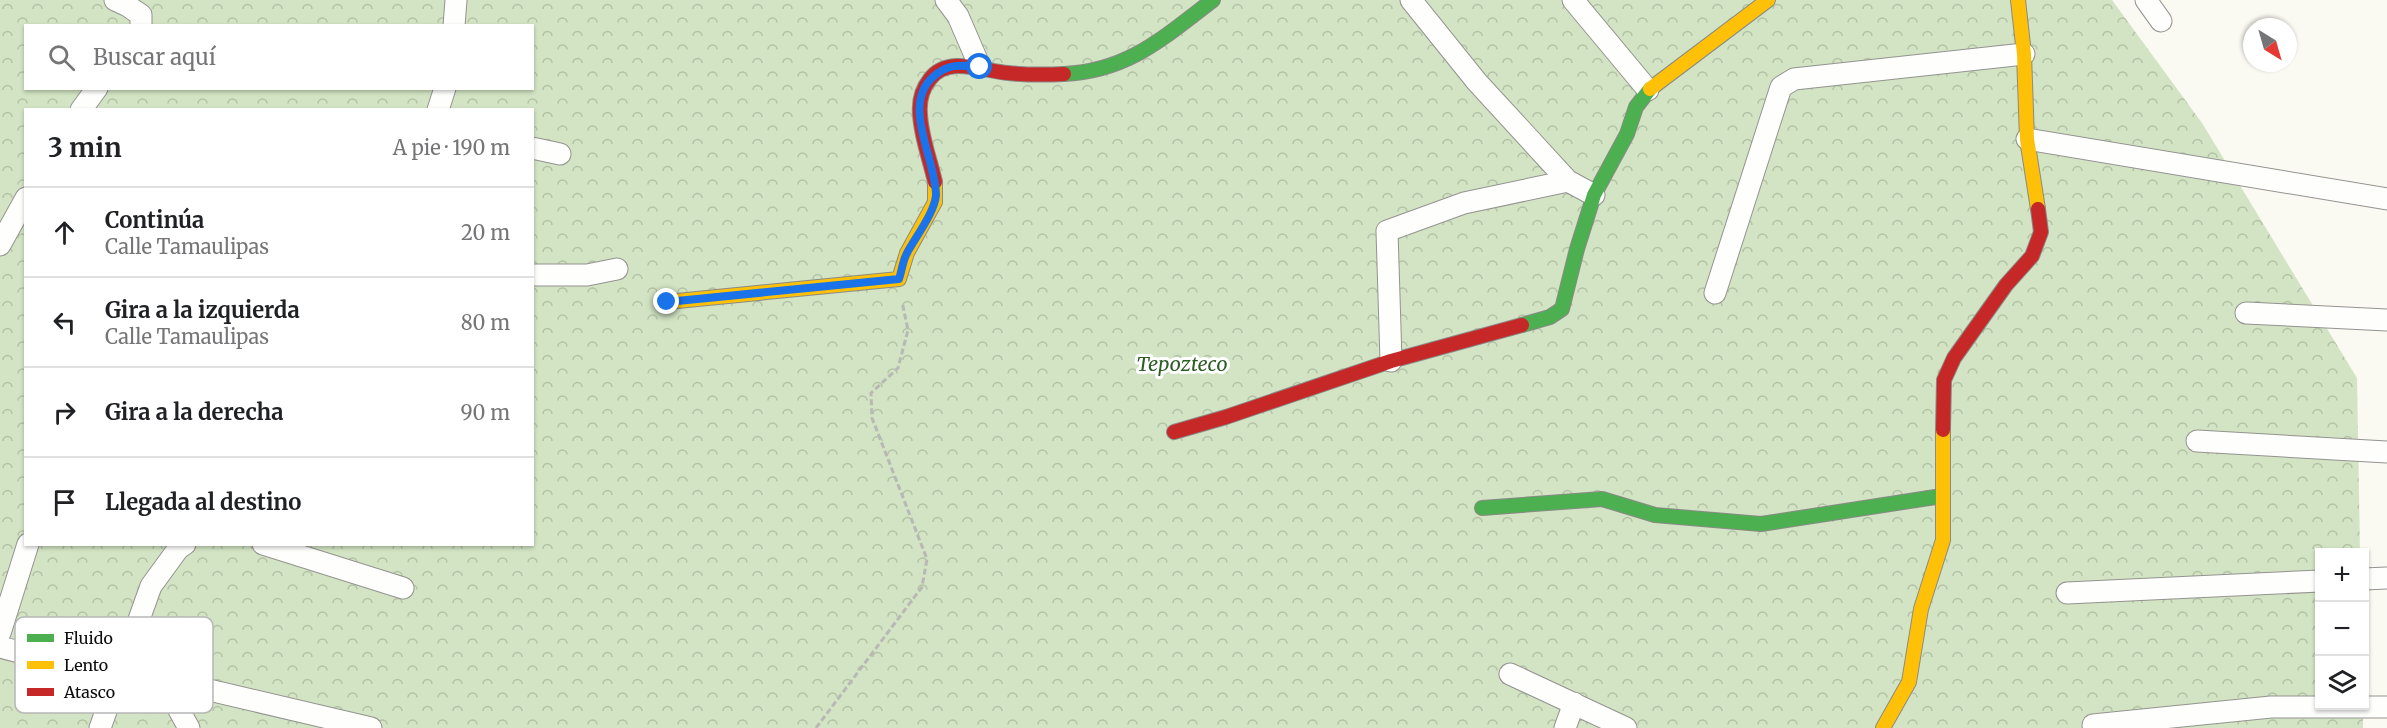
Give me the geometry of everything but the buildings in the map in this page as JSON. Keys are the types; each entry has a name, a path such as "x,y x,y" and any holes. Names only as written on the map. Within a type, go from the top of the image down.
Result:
{"street":[{"path":"115,0 141,15 141,24"},
{"path":"454,24 456,0"},
{"path":"946,0 958,16 980,67"},
{"path":"667,302 899,279 906,255 921,230 936,197 919,106 926,83 941,69 957,64 1005,73 1062,74 1120,63 1149,47 1213,0"},
{"path":"1411,0 1477,82 1568,182 1594,195"},
{"path":"1573,0 1648,90"},
{"path":"1174,432 1391,361 1550,317 1562,309 1576,249 1594,195 1627,134 1636,107 1648,90 1676,67 1768,0"},
{"path":"1883,728 1909,682 1921,609 1943,540 1944,380 1954,358 1980,321 2006,285 2032,256 2041,232 2027,140 2024,54 2018,0"},
{"path":"2146,0 2160,21"},
{"path":"1715,293 1781,87 1787,81 2024,54"},
{"path":"82,108 96,90"},
{"path":"439,108 444,90"},
{"path":"2027,140 2387,199"},
{"path":"534,148 560,154"},
{"path":"1391,361 1387,231 1464,203 1568,182"},
{"path":"0,245 24,202"},
{"path":"534,275 587,275 617,269"},
{"path":"2246,313 2387,320"},
{"path":"2197,441 2387,452"},
{"path":"1482,508 1602,499 1655,515 1761,524 1942,496"},
{"path":"0,633 27,546"},
{"path":"140,617 151,586 182,546"},
{"path":"269,546 403,588"},
{"path":"2369,579 2387,578"},
{"path":"2067,593 2315,581"},
{"path":"0,647 15,651"},
{"path":"1510,674 1626,728"},
{"path":"213,691 371,728"},
{"path":"1565,728 1574,704"},
{"path":"2093,725 2271,707 2387,707"},
{"path":"100,728 105,713"},
{"path":"181,713 189,728"}],"path":[{"path":"816,728 922,588 927,559 872,418 871,393 898,368 908,330 899,279"}],"green space":[{"name":"Tepozteco","path":"0,0 2112,0 2202,123 2357,378 2360,548 2315,548 2315,710 2363,710 2363,728 0,728"}],"traffic: fast":[{"path":"1064,74 1087,71 1127,59 1145,50 1213,0"},
{"path":"1522,325 1550,317 1562,309 1594,195 1627,134 1636,107 1650,89"},
{"path":"1482,508 1602,499 1655,515 1761,524 1942,496"}],"traffic: slow":[{"path":"1650,89 1768,0"},
{"path":"2018,0 2024,54 2027,139 2038,209"},
{"path":"667,302 899,279 907,253 935,202 935,182"},
{"path":"1883,728 1909,682 1921,609 1943,540 1943,430"}],"traffic: jam":[{"path":"935,182 922,131 920,109 925,87 937,72 946,68 966,66 1015,74 1064,74"},
{"path":"1943,430 1944,380 1954,358 2006,285 2032,256 2041,232 2038,209"},
{"path":"1174,432 1226,417 1391,361 1522,325"}],"route":[{"path":"667,302 899,279 906,255 921,230 936,197 919,106 926,83 941,69 957,64 980,67"}]}
